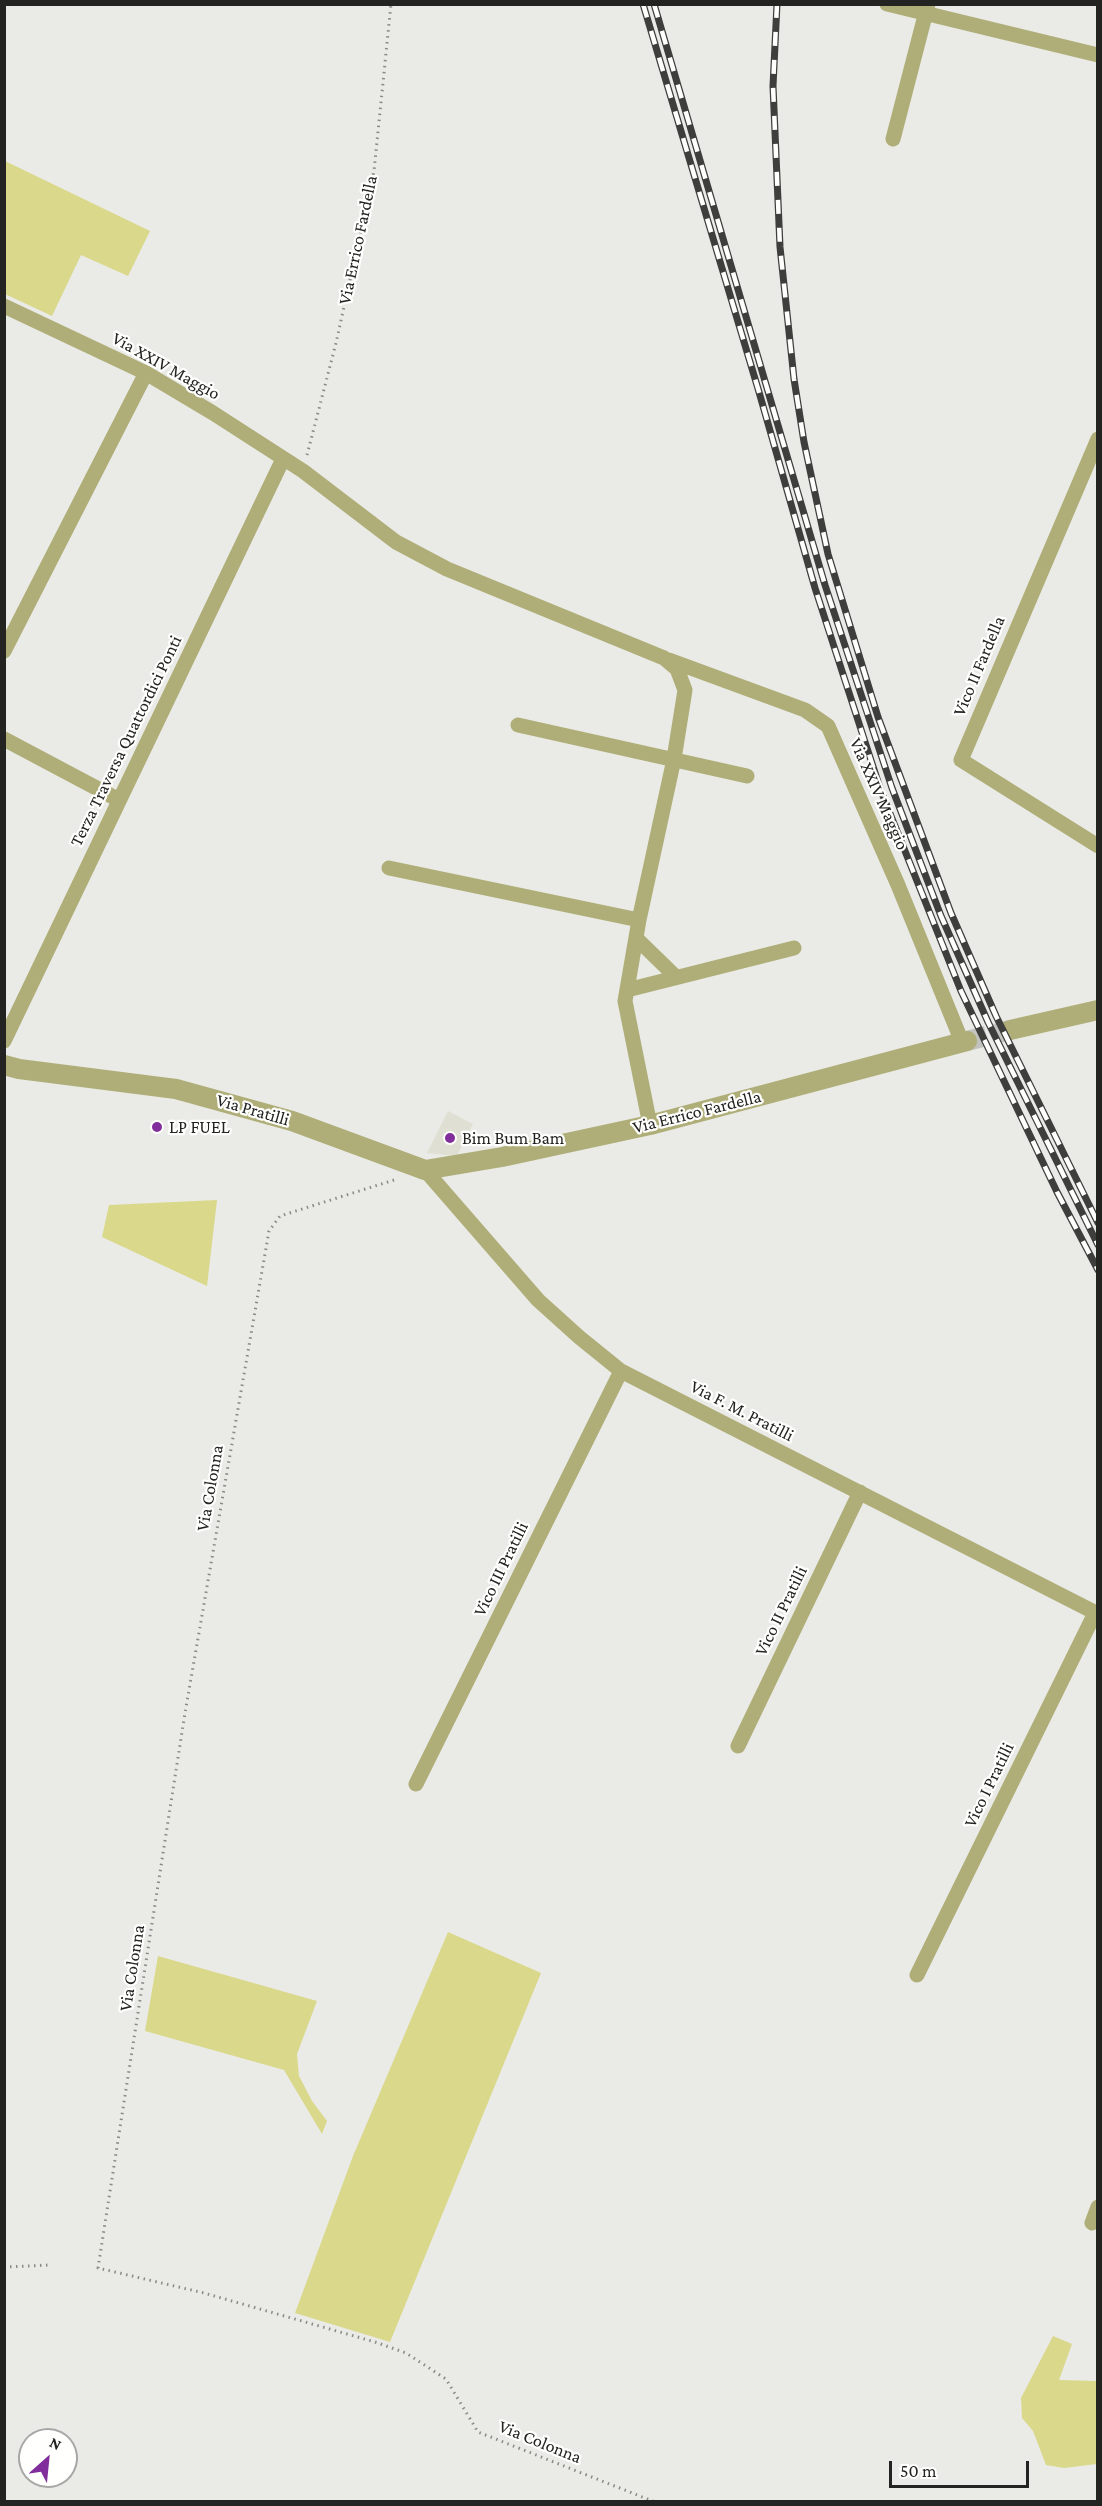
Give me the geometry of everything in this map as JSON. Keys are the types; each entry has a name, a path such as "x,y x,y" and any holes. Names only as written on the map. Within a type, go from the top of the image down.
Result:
{"street":[{"path":"887,4 926,10 1098,55"},
{"path":"893,139 926,10"},
{"name":"Via XXIV Maggio","path":"4,306 146,373 303,471 396,542 447,569 664,658 805,710 828,726 964,1042"},
{"path":"4,651 146,373"},
{"name":"Vico II Fardella","path":"1098,439 961,760 1098,846"},
{"name":"Terza Traversa Quattordici Ponti","path":"4,1041 283,459"},
{"path":"650,1125 625,1001 639,920 674,759 685,690 678,669 664,658"},
{"path":"518,725 747,776"},
{"path":"4,739 119,800"},
{"path":"389,868 639,920"},
{"path":"636,938 676,978"},
{"path":"627,990 794,948"},
{"path":"1010,1030 1093,1014"},
{"name":"Via Errico Fardella","path":"425,1170 502,1157 650,1125 964,1042"},
{"name":"Via Pratilli","path":"4,1065 19,1069 176,1089 292,1120 425,1170"},
{"name":"Via F. M. Pratilli","path":"425,1170 538,1299 621,1371 1096,1613"},
{"name":"Vico III Pratilli","path":"416,1784 621,1371"},
{"name":"Vico II Pratilli","path":"738,1746 860,1492"},
{"name":"Vico I Pratilli","path":"917,1975 1096,1613"},
{"path":"1092,2223 1098,2207"}],"path":[{"name":"Via Errico Fardella","path":"303,471 336,343 374,171 391,4"},
{"name":"Via Colonna","path":"425,1170 280,1216 269,1231 183,1725 98,2268 204,2293 375,2342 405,2354 446,2379 478,2432 655,2502"},
{"path":"4,2267 50,2265"}],"shaded area":[{"path":"5,161 150,231 128,276 81,255 52,316 5,294"},
{"name":"Bim Bum Bam","path":"448,1111 473,1124 457,1156 427,1153"},
{"path":"217,1200 207,1286 102,1237 109,1205"},
{"path":"448,1932 541,1973 390,2342 295,2313 353,2156"},
{"path":"158,1956 317,2001 297,2054 299,2076 312,2101 327,2121 322,2134 284,2070 145,2031"},
{"path":"1053,2336 1072,2344 1059,2380 1097,2381 1097,2464 1064,2468 1046,2465 1033,2431 1022,2418 1021,2398"}],"tunnel":[{"path":"967,1041 1010,1030"}],"railway":[{"path":"643,4 815,588 881,791 961,991 1057,1192 1098,1270"},
{"path":"654,4 825,585 892,788 941,916 988,1022 1098,1245"},
{"path":"777,4 773,86 780,247 794,379 804,442 828,554 878,717 951,913 996,1016 1098,1223"}],"place":[{"name":"LP FUEL","path":"157,1127"},
{"name":"Bim Bum Bam","path":"450,1138"}]}
